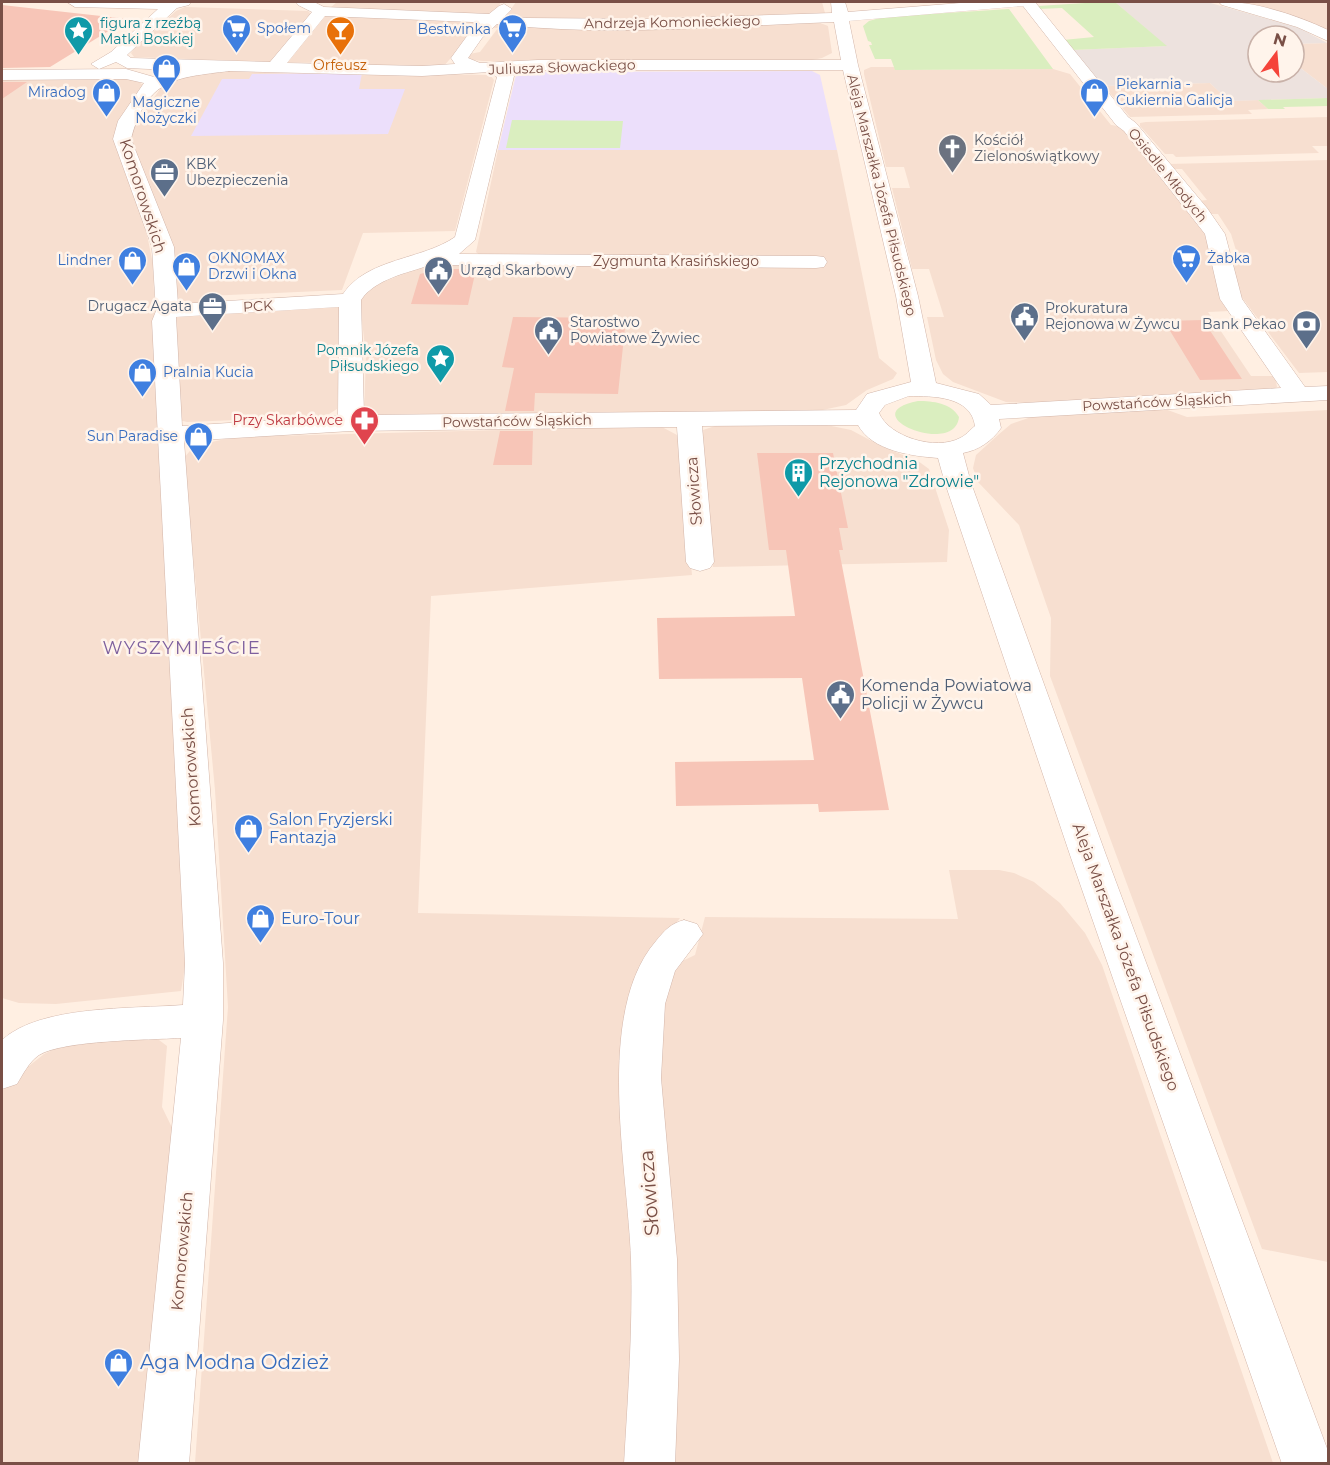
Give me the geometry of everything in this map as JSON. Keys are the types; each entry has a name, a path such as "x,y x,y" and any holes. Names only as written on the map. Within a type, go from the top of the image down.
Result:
{"street":[{"path":"75,2 189,5"},
{"path":"303,2 329,7"},
{"path":"489,68 464,64 459,58 476,35 503,11 507,2"},
{"name":"Andrzeja Komonieckiego","path":"329,7 537,24 618,24 839,9 1025,2"},
{"name":"Osiedle Młodych","path":"1025,2 1200,212 1215,234 1231,299 1298,395"},
{"path":"1227,2 1304,24 1329,36"},
{"path":"51,75 86,68 117,55 167,3"},
{"path":"275,67 329,7"},
{"name":"Aleja Marszałka Józefa Piłsudskiego","path":"839,9 850,65 907,296 914,327 917,360 925,388"},
{"path":"117,55 127,63 231,66"},
{"name":"Juliusza Słowackiego","path":"231,66 422,71 538,64 850,65"},
{"path":"2,75 126,74 147,79 151,85 178,73 231,66"},
{"name":"Zygmunta Krasińskiego","path":"350,300 353,292 382,275 429,260 458,247 465,240 507,76 489,68"},
{"name":"Komorowskich","path":"151,85 127,121 122,139 163,247 167,311 163,321 204,963 203,1020 163,1464"},
{"name":"Zygmunta Krasińskiego","path":"429,260 816,262"},
{"path":"350,300 351,423"},
{"name":"PCK","path":"167,311 350,300"},
{"path":"925,388 962,396 976,404 985,413 988,428 975,442 949,449 926,450 903,446 884,439 871,429 865,417 867,408 875,399 889,393 925,388"},
{"name":"Powstańców Śląskich","path":"985,413 1036,408 1329,393"},
{"name":"Powstańców Śląskich","path":"170,434 351,423 865,417"},
{"name":"Słowicza","path":"690,420 700,561"},
{"name":"Aleja Marszałka Józefa Piłsudskiego","path":"949,449 958,483 1088,855 1308,1464"},
{"name":"Słowicza","path":"649,1464 655,1360 654,1259 641,1068 645,1004 658,965 684,934"},
{"path":"9,1049 53,1031 203,1020"}],"shaded area":[{"path":"337,2 501,2 496,11 487,15 330,8"},
{"path":"516,2 822,2 825,13 716,20 715,16 632,18 625,22 504,18 505,13"},
{"path":"1115,2 1207,2 1285,24 1246,24 1246,84 1306,84 1306,72 1328,89 1328,98 1229,101 1210,83 1104,86 1072,50 1166,46"},
{"path":"1236,2 1328,2 1328,32 1306,22"},
{"path":"185,7 308,11 311,14 271,62 134,57 131,53 135,48 176,11"},
{"path":"322,14 483,21 443,67 288,62"},
{"path":"815,21 828,26 832,53 812,60 483,61 463,59 464,55 480,52 498,28 486,27 501,23"},
{"path":"1306,32 1327,43 1306,44"},
{"path":"1306,44 1328,44 1328,89 1306,72"},
{"path":"871,67 894,67 896,70 1053,69 1070,74 1111,125 1125,127 1206,229 1230,311 1208,312 1251,376 1275,376 1277,387 1033,403 1006,402 953,382 943,374 936,360 927,317 944,317 929,269 912,269 892,188 910,188 904,167 886,167 864,74 864,70"},
{"path":"212,70 490,75 494,80 455,231 363,233 342,290 207,296 215,303 190,303 174,298 131,141 131,131 162,86 169,81"},
{"path":"812,71 820,75 837,150 498,150 516,75 522,72"},
{"path":"362,73 359,89 405,89 388,134 191,136 222,79 249,79 252,74"},
{"path":"106,76 134,79 143,85 123,118 153,264 160,468 185,966 181,991 56,1004 19,1003 2,998 2,78 55,79"},
{"path":"1210,83 1229,101 1258,100 1268,109 1248,110 1252,114 1130,117 1104,86"},
{"path":"1328,117 1328,146 1312,146 1319,153 1176,157 1173,154 1165,154 1140,126 1140,123 1146,122"},
{"path":"498,150 837,150 879,358 897,373 893,379 867,390 846,405 813,412 370,417 364,414 366,356 360,303 364,293 368,288 419,268 481,256 476,252"},
{"path":"1328,160 1328,372 1299,373 1237,291 1229,262 1239,260 1231,234 1218,214 1209,214 1198,201 1207,200 1182,169 1172,169 1168,164"},
{"path":"342,306 337,409 329,414 315,417 187,422 179,420 172,321 179,315"},
{"path":"1162,408 1187,417 1328,410 1328,1262 1262,1249 1050,676 1051,618 1019,525 978,482 973,468 976,455 1011,424 1040,414"},
{"path":"817,423 851,430 883,447 918,461 929,469 949,530 947,562 713,567 700,446 703,430 718,425"},
{"path":"660,426 679,436 692,575 431,596 418,913 680,918 637,974 634,1463 195,1463 228,1007 215,790 184,458 194,446 234,437"},
{"path":"949,870 999,870 1014,873 1034,882 1060,903 1085,933 1102,965 1273,1463 664,1463 653,1038 672,966 695,955 705,917 958,919"},
{"path":"150,1038 159,1040 167,1046 162,1107 179,1142 149,1463 2,1464 2,1060 29,1066 44,1054 70,1042"}],"green space":[{"path":"1115,2 1167,46 1072,50 1063,40 1094,37 1062,8 1038,9 1038,6"},
{"path":"1009,9 1053,69 895,70 891,59 875,59 869,45 872,45 871,42 868,41 863,26 869,21 883,17"},
{"path":"1328,98 1328,106 1283,107 1285,109 1268,109 1258,100"},
{"path":"512,120 623,121 620,148 506,148"},
{"path":"918,401 935,402 956,412 959,417 953,429 941,434 926,433 900,423 895,415 900,407"}],"building":[{"path":"2,5 128,19 50,67 2,68"},
{"path":"2,82 27,82 2,99"},
{"name":"Urząd Skarbowy","path":"439,269 460,269 475,274 468,305 411,304 420,274"},
{"name":"Starostwo Powiatowe Żywiec","path":"513,317 626,318 618,394 535,393 534,411 505,411 514,368 502,367"},
{"path":"1203,320 1242,379 1200,380 1164,321"},
{"path":"500,431 533,431 532,465 493,465"},
{"name":"Komenda Powiatowa Policji w Żywcu","path":"757,453 833,453 848,528 839,528 843,550 839,550 889,810 819,812 818,804 676,806 675,762 814,760 802,678 659,679 657,618 795,616 786,550 769,550"}],"place":[{"name":"Społem","path":"236,54"},
{"name":"Bestwinka","path":"512,54"},
{"name":"figura z rzeźbą Matki Boskiej","path":"79,56"},
{"name":"Orfeusz","path":"340,56"},
{"name":"Magiczne Nożyczki","path":"166,94"},
{"name":"Miradog","path":"107,118"},
{"name":"Piekarnia - Cukiernia Galicja","path":"1095,118"},
{"name":"Kościół Zielonoświątkowy","path":"953,174"},
{"name":"KBK Ubezpieczenia","path":"165,198"},
{"name":"Żabka","path":"1186,284"},
{"name":"Lindner","path":"133,286"},
{"name":"OKNOMAX Drzwi i Okna","path":"187,292"},
{"name":"Urząd Skarbowy","path":"439,296"},
{"name":"Drugacz Agata","path":"213,332"},
{"name":"Prokuratura Rejonowa w Żywcu","path":"1024,342"},
{"name":"Bank Pekao","path":"1307,350"},
{"name":"Starostwo Powiatowe Żywiec","path":"549,356"},
{"name":"Pomnik Józefa Piłsudskiego","path":"440,384"},
{"name":"Pralnia Kucia","path":"142,398"},
{"name":"Przy Skarbówce","path":"364,446"},
{"name":"Sun Paradise","path":"199,462"},
{"name":"Przychodnia Rejonowa \"Zdrowie\"","path":"798,498"},
{"name":"Komenda Powiatowa Policji w Żywcu","path":"840,720"},
{"name":"Salon Fryzjerski Fantazja","path":"248,854"},
{"name":"Euro-Tour","path":"260,944"},
{"name":"Aga Modna Odzież","path":"119,1388"}],"district":[{"name":"WYSZYMIEŚCIE","path":"182,648"}]}
